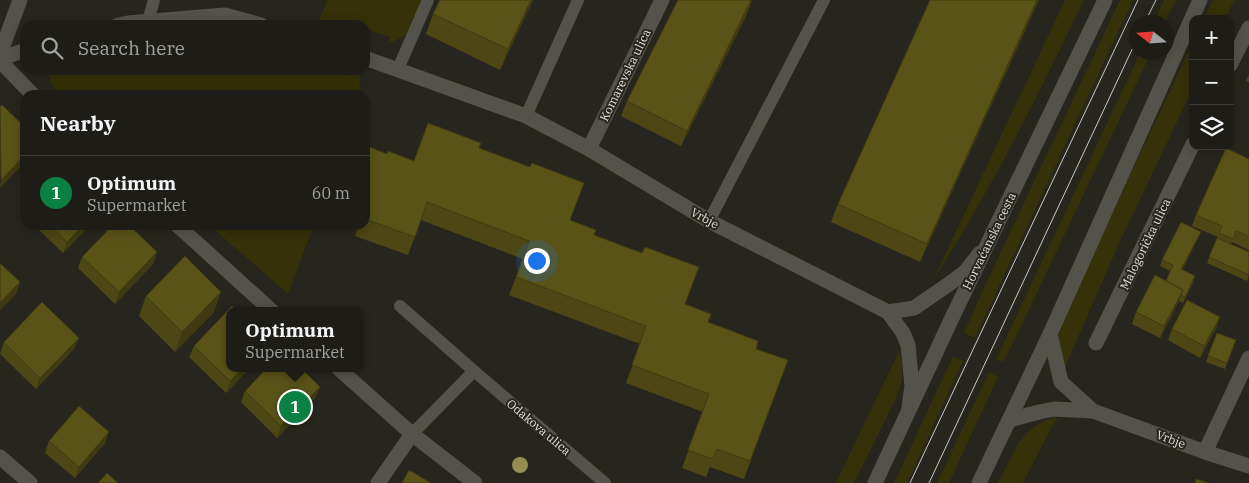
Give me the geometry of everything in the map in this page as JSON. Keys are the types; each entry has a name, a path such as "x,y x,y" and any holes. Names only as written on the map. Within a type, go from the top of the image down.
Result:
{"street":[{"path":"0,54 20,0"},
{"name":"Komarevska ulica","path":"589,149 662,0"},
{"name":"Horvaćanska cesta","path":"875,483 1105,0"},
{"path":"979,483 1050,334 1200,0"},
{"path":"161,20 226,15 244,20"},
{"path":"1233,60 1249,28"},
{"path":"20,52 0,60 28,90"},
{"name":"Vrbje","path":"370,60 526,116 589,149 709,221 888,312 903,333 908,345 912,386 907,415"},
{"name":"Malogorička ulica","path":"1096,343 1190,150"},
{"path":"183,230 268,307"},
{"path":"888,312 914,308 965,272 988,244"},
{"name":"Vrbje","path":"1050,334 1061,382 1093,411"},
{"path":"1205,452 1249,358"},
{"path":"342,372 412,434 475,483"},
{"name":"Vrbje","path":"1010,420 1054,410 1093,411 1249,466"},
{"path":"378,483 412,434"},
{"path":"0,457 30,483"}],"lane":[{"path":"148,20 154,0"},
{"path":"398,69 428,0"},
{"path":"526,116 578,0"},
{"path":"709,221 824,0"},
{"name":"Odakova ulica","path":"400,306 605,483"},
{"path":"412,434 474,371"}],"shaded area":[{"path":"327,0 424,0 409,34 388,44 390,37 370,31 370,20 320,20"},
{"path":"1065,0 1084,0 994,178 933,280"},
{"path":"1120,0 1133,0 975,338 964,333"},
{"path":"1164,0 1176,0 1168,15 1157,15"},
{"path":"1213,0 1234,0 1227,15 1206,15"},
{"path":"1189,50 1189,96 1122,237 1064,369 1057,340 1059,326"},
{"path":"1137,60 1148,60 1004,362 996,359"},
{"path":"49,75 359,75 360,79 359,90 56,90"},
{"path":"215,230 312,230 288,294"},
{"path":"899,351 902,362 902,381 896,398 854,483 836,483"},
{"path":"953,356 963,361 907,483 894,483"},
{"path":"989,372 998,377 949,483 937,483"},
{"path":"1057,417 1023,483 998,483 1014,451 1026,434 1044,421"}],"building":[{"path":"440,0 531,0 508,49 433,14"},
{"path":"678,0 751,0 687,131 627,101"},
{"path":"930,0 1037,0 927,244 838,204"},
{"path":"2,105 20,122 20,160 1,180 0,107"},
{"path":"428,123 481,143 479,148 530,167 532,163 584,183 570,220 596,230 594,235 642,253 645,247 699,267 685,304 711,314 708,322 758,341 756,349 788,360 750,461 717,449 713,459 688,450 709,394 632,365 646,326 516,277 529,241 427,202 415,237 370,221 370,147 387,154 388,151 414,161"},
{"path":"1225,150 1230,150 1249,159 1249,236 1236,231 1233,239 1219,233 1222,226 1196,215"},
{"path":"1181,222 1201,232 1181,269 1195,276 1185,297 1181,295 1183,290 1166,281 1173,265 1162,260"},
{"path":"55,230 78,230 67,242"},
{"path":"108,230 134,230 157,252 119,292 82,257"},
{"path":"1217,238 1249,252 1249,275 1209,257"},
{"path":"185,256 221,292 182,332 146,296"},
{"path":"0,263 20,282 0,303"},
{"path":"1155,275 1183,290 1164,326 1136,312"},
{"path":"1187,300 1220,317 1204,346 1172,329"},
{"path":"42,302 79,338 40,378 4,342"},
{"path":"226,312 226,372 239,372 230,381 194,346"},
{"path":"1217,333 1236,340 1227,363 1208,356"},
{"path":"263,372 305,372 320,387 281,426 245,391"},
{"path":"79,406 109,432 79,467 49,441"},
{"path":"409,470 431,483 402,483"},
{"path":"107,473 118,483 98,483"},
{"path":"1196,479 1209,483 1195,483"}],"tram line":[{"path":"910,483 1138,0"},
{"path":"1148,15 1156,0"},
{"path":"929,483 1129,56"}],"place":[{"name":"Optimum","path":"295,407"}]}
